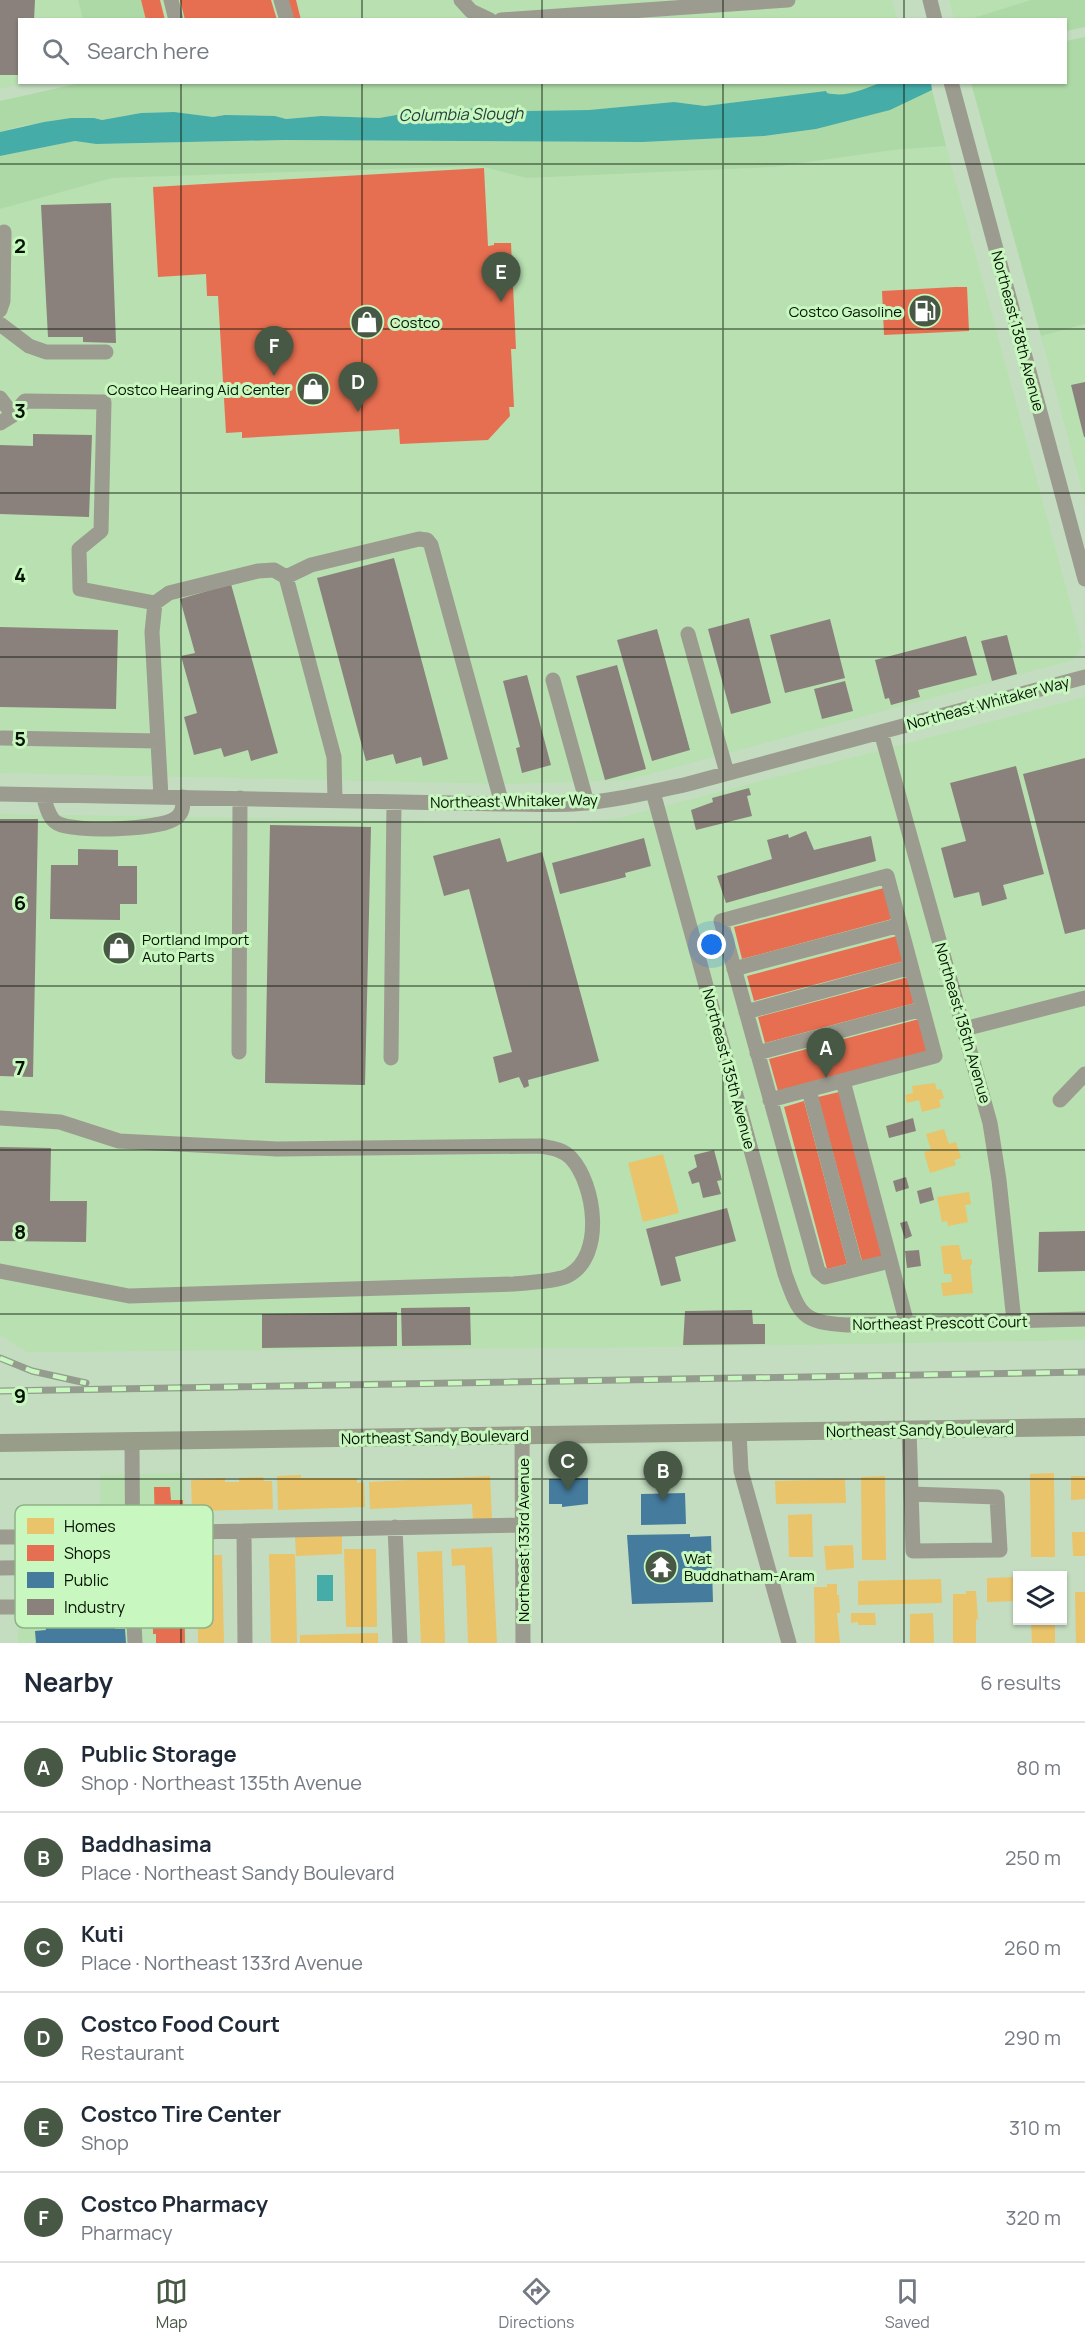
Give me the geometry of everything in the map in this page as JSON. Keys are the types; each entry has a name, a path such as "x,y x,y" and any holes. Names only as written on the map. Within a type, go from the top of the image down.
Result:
{"main road":[{"name":"Northeast Sandy Boulevard","path":"0,1443 1085,1427"}],"street":[{"path":"171,0 176,18"},
{"path":"281,0 286,18"},
{"path":"461,0 471,11 486,18"},
{"path":"530,18 788,0"},
{"path":"930,0 934,18"},
{"name":"Northeast 138th Avenue","path":"952,84 1085,579"},
{"path":"0,310 3,301 4,232"},
{"path":"0,324 29,346 46,352 105,352"},
{"path":"0,398 6,419 26,402 104,402 101,531 79,549 80,589 155,603 169,593 258,571 274,570 286,577 334,757 335,800"},
{"path":"286,577 311,564 419,539 427,540 431,545 502,804"},
{"path":"155,603 152,632 161,797"},
{"path":"688,634 727,773"},
{"name":"Northeast Whitaker Way","path":"0,794 502,804 587,802 653,792 1085,677"},
{"path":"554,680 587,802"},
{"name":"Northeast 136th Avenue","path":"881,732 990,1123 999,1180 1014,1321"},
{"path":"2,738 158,741"},
{"name":"Northeast 135th Avenue","path":"653,792 785,1274 800,1310"},
{"path":"43,795 52,819 59,825 93,830 163,825 182,812 183,797"},
{"path":"239,1052 240,798"},
{"path":"391,1058 394,802"},
{"path":"770,1100 935,1056 887,876 721,921 770,1100 818,1271 825,1277 890,1261"},
{"path":"734,969 900,925"},
{"path":"746,1012 911,967"},
{"path":"964,1029 1085,998"},
{"path":"757,1053 922,1009"},
{"path":"1060,1100 1085,1074"},
{"path":"843,1081 907,1324"},
{"path":"809,1090 856,1269"},
{"path":"0,1118 60,1122 119,1141 277,1149 541,1146 559,1149 570,1157 583,1176 590,1202 593,1229 590,1251 581,1266 568,1276 514,1284 129,1296 0,1271"},
{"name":"Northeast Prescott Court","path":"800,1310 812,1320 826,1324 1085,1319"},
{"path":"909,1430 911,1494 913,1551 1000,1550 997,1497 911,1494"},
{"path":"740,1433 741,1471 789,1643"},
{"name":"Northeast 133rd Avenue","path":"522,1436 523,1643"},
{"path":"132,1442 133,1505"},
{"path":"213,1532 523,1525"},
{"path":"395,1527 400,1643"},
{"path":"244,1531 245,1643"},
{"path":"0,1568 15,1568"},
{"path":"134,1628 135,1643"}],"shaded area":[{"path":"0,0 78,0 83,18 18,18 18,84 22,84 0,89"},
{"path":"78,0 141,0 146,18 83,18"},
{"path":"141,0 892,0 897,18 146,18"},
{"path":"949,0 1031,0 973,18 954,18"},
{"path":"1031,0 1085,0 1085,27 1067,31 1067,18 973,18"},
{"path":"1085,37 1085,324 1041,336 971,84 1067,84 1067,41"},
{"path":"76,84 878,84 849,95 839,96 827,93 705,106 674,102 589,110 525,111 488,110 480,107 446,112 425,110 379,118 321,116 286,119 275,116 225,115 213,117 173,112 141,113 102,120 71,118 0,132 0,101"},
{"path":"932,90 946,146 893,150 774,167 526,178 480,166 112,178 0,209 0,156 75,141 96,144 284,140 643,142 764,136 816,129"},
{"path":"946,146 1082,647 1073,660 628,780 511,784 0,773 0,209 112,178 480,166 526,178 774,167 893,150"},
{"path":"1085,324 1085,501 1041,336"},
{"path":"1085,697 1085,1340 674,1347 27,1352 0,1335 0,814 566,823 619,818"},
{"path":"184,1473 185,1505 100,1505 100,1475"},
{"path":"18,1628 187,1628 187,1643 18,1643"}],"water":[{"name":"Columbia Slough","path":"878,84 931,84 932,90 890,110 816,129 764,136 643,142 284,140 96,144 75,141 0,156 0,132 71,118 102,120 141,113 174,112 213,117 225,115 275,116 286,119 321,116 379,118 426,110 446,112 481,107 488,110 525,111 589,110 674,102 705,106 826,91 834,94 848,94"},
{"path":"317,1575 333,1575 333,1601 317,1601"}],"building: Homes":[{"path":"935,1083 937,1090 941,1089 944,1098 939,1100 941,1107 922,1112 919,1100 907,1103 905,1095 913,1093 912,1086"},
{"path":"944,1129 949,1144 956,1142 961,1158 954,1160 956,1165 930,1173 924,1152 931,1150 926,1134"},
{"path":"663,1154 679,1213 643,1222 628,1163"},
{"path":"969,1192 971,1204 965,1205 968,1222 948,1226 947,1221 942,1222 937,1197"},
{"path":"959,1245 962,1260 972,1259 972,1265 970,1265 973,1293 943,1296 941,1283 952,1282 951,1274 944,1274 941,1246"},
{"path":"1054,1473 1055,1557 1031,1557 1030,1474"},
{"path":"301,1475 301,1478 357,1478 357,1483 364,1482 365,1507 278,1510 277,1476"},
{"path":"490,1476 492,1519 473,1520 472,1504 370,1509 369,1482"},
{"path":"885,1476 886,1560 862,1560 861,1477"},
{"path":"1071,1476 1085,1476 1085,1499 1071,1500"},
{"path":"263,1477 264,1481 272,1481 273,1509 213,1510 213,1505 192,1505 191,1480 225,1478 225,1482 239,1482 239,1478"},
{"path":"845,1479 846,1503 776,1504 775,1481"},
{"path":"812,1514 813,1557 789,1557 788,1515"},
{"path":"1072,1532 1085,1532 1085,1556 1073,1556"},
{"path":"342,1535 342,1554 296,1556 295,1537"},
{"path":"853,1545 854,1568 826,1570 824,1546"},
{"path":"492,1547 497,1643 468,1643 465,1565 452,1566 451,1549"},
{"path":"344,1549 376,1549 377,1627 346,1627"},
{"path":"442,1551 445,1643 421,1643 417,1552"},
{"path":"269,1554 295,1554 297,1643 271,1643"},
{"path":"213,1555 222,1555 224,1643 198,1643 198,1628 213,1628"},
{"path":"1013,1577 1013,1601 987,1602 987,1578"},
{"path":"941,1579 942,1603 858,1605 858,1581"},
{"path":"827,1584 837,1584 840,1643 815,1643 814,1587 827,1587"},
{"path":"966,1591 976,1591 978,1620 976,1619 976,1643 953,1643 953,1594 966,1594"},
{"path":"1075,1592 1085,1592 1085,1643 1076,1643"},
{"path":"851,1613 875,1613 876,1625 851,1623"},
{"path":"933,1613 934,1643 910,1643 910,1614"},
{"path":"1031,1625 1055,1625 1055,1643 1032,1643"},
{"path":"378,1633 378,1643 300,1643 300,1635"}],"building: Shops":[{"path":"141,0 160,0 164,18 146,18"},
{"path":"180,0 271,0 276,18 184,18"},
{"path":"285,0 296,0 300,18 290,18"},
{"name":"Costco","path":"484,168 488,246 494,243 511,243 516,349 511,349 514,407 509,407 510,416 488,440 400,444 399,429 242,438 242,432 226,433 218,296 207,296 206,274 158,277 153,187"},
{"name":"Costco Gasoline","path":"967,287 969,331 884,335 882,291"},
{"path":"884,888 892,919 742,959 734,927"},
{"path":"897,936 904,961 754,1001 747,976"},
{"path":"908,977 915,1003 765,1043 758,1017"},
{"path":"919,1019 928,1051 778,1091 769,1059"},
{"path":"839,1092 882,1256 862,1261 818,1097"},
{"path":"804,1101 847,1264 827,1269 784,1107"},
{"path":"154,1487 170,1487 171,1500 183,1500 183,1505 154,1505"},
{"path":"153,1628 185,1628 185,1643 156,1643 156,1634 153,1634"}],"building: Public":[{"path":"588,1478 588,1504 562,1507 562,1504 549,1504 549,1479"},
{"path":"685,1493 686,1524 641,1525 641,1494"},
{"path":"690,1534 690,1537 711,1536 713,1602 632,1604 627,1535"},
{"path":"46,1628 125,1629 126,1643 36,1643 35,1631 46,1630"}],"building: Industry":[{"path":"0,0 35,0 34,18 18,18 18,75 0,75"},
{"path":"111,203 116,343 83,342 83,337 48,337 41,205"},
{"path":"1085,382 1085,437 1084,437 1071,385"},
{"path":"33,434 92,435 89,517 0,514 0,445 33,446"},
{"path":"394,558 448,759 423,766 421,757 396,764 393,754 366,761 317,578"},
{"path":"231,584 278,753 251,761 248,750 224,757 221,748 194,755 184,717 197,713 181,656 195,653 180,599"},
{"path":"749,618 771,703 731,714 708,629"},
{"path":"830,619 845,678 785,693 770,635"},
{"path":"0,627 118,630 116,709 0,707"},
{"path":"657,629 690,750 652,761 617,640"},
{"path":"1007,635 1017,674 992,681 981,641"},
{"path":"966,636 977,675 918,690 920,697 891,705 889,698 885,699 875,660"},
{"path":"617,665 646,769 605,780 576,676"},
{"path":"527,675 551,765 522,773 516,748 520,747 503,681"},
{"path":"845,681 853,711 822,719 814,689"},
{"path":"1085,758 1085,929 1065,934 1023,774"},
{"path":"1016,766 1044,874 1003,885 1007,899 982,906 979,892 954,898 941,848 966,841 950,783"},
{"path":"749,788 751,795 747,796 752,816 696,830 691,810 713,802 712,798"},
{"path":"0,819 38,819 33,1077 0,1076"},
{"path":"270,825 371,827 365,1085 265,1083"},
{"path":"806,831 814,850 871,836 876,861 726,903 717,876 772,859 767,840 788,834 789,838"},
{"path":"500,838 507,862 542,852 599,1061 528,1080 529,1086 524,1088 519,1077 499,1083 493,1057 512,1052 469,889 444,896 433,856"},
{"path":"644,838 651,866 625,873 626,877 560,894 552,863"},
{"path":"78,849 118,850 118,866 137,866 137,904 120,904 120,920 50,919 51,865 78,865"},
{"path":"913,1118 916,1131 889,1138 886,1126"},
{"path":"0,1147 51,1148 50,1201 87,1201 86,1242 0,1241"},
{"path":"714,1150 722,1180 717,1181 721,1194 703,1198 699,1182 692,1184 688,1172 697,1167 694,1155"},
{"path":"906,1177 909,1188 896,1192 893,1181"},
{"path":"931,1187 934,1200 920,1204 917,1191"},
{"path":"727,1208 736,1241 675,1257 681,1281 661,1286 646,1229"},
{"path":"907,1221 912,1236 905,1239 900,1223"},
{"path":"1085,1231 1085,1271 1038,1272 1039,1232"},
{"path":"919,1250 921,1266 907,1268 905,1251"},
{"path":"470,1307 471,1345 402,1346 401,1308"},
{"path":"752,1310 753,1324 765,1324 765,1344 683,1345 685,1311"},
{"path":"397,1312 397,1346 262,1348 262,1314"}],"railway":[{"path":"0,1358 32,1371 86,1383"},
{"path":"0,1391 1085,1372"}],"place":[{"name":"Costco Tire Center","path":"501,302"},
{"name":"Costco Gasoline","path":"925,311"},
{"name":"Costco","path":"367,322"},
{"name":"Costco Pharmacy","path":"274,376"},
{"name":"Costco Hearing Aid Center","path":"313,389"},
{"name":"Costco Food Court","path":"358,412"},
{"name":"Portland Import Auto Parts","path":"119,948"},
{"name":"Public Storage","path":"826,1078"},
{"name":"Kuti","path":"568,1491"},
{"name":"Baddhasima","path":"663,1501"},
{"name":"Wat Buddhatham-Aram","path":"661,1567"}]}
